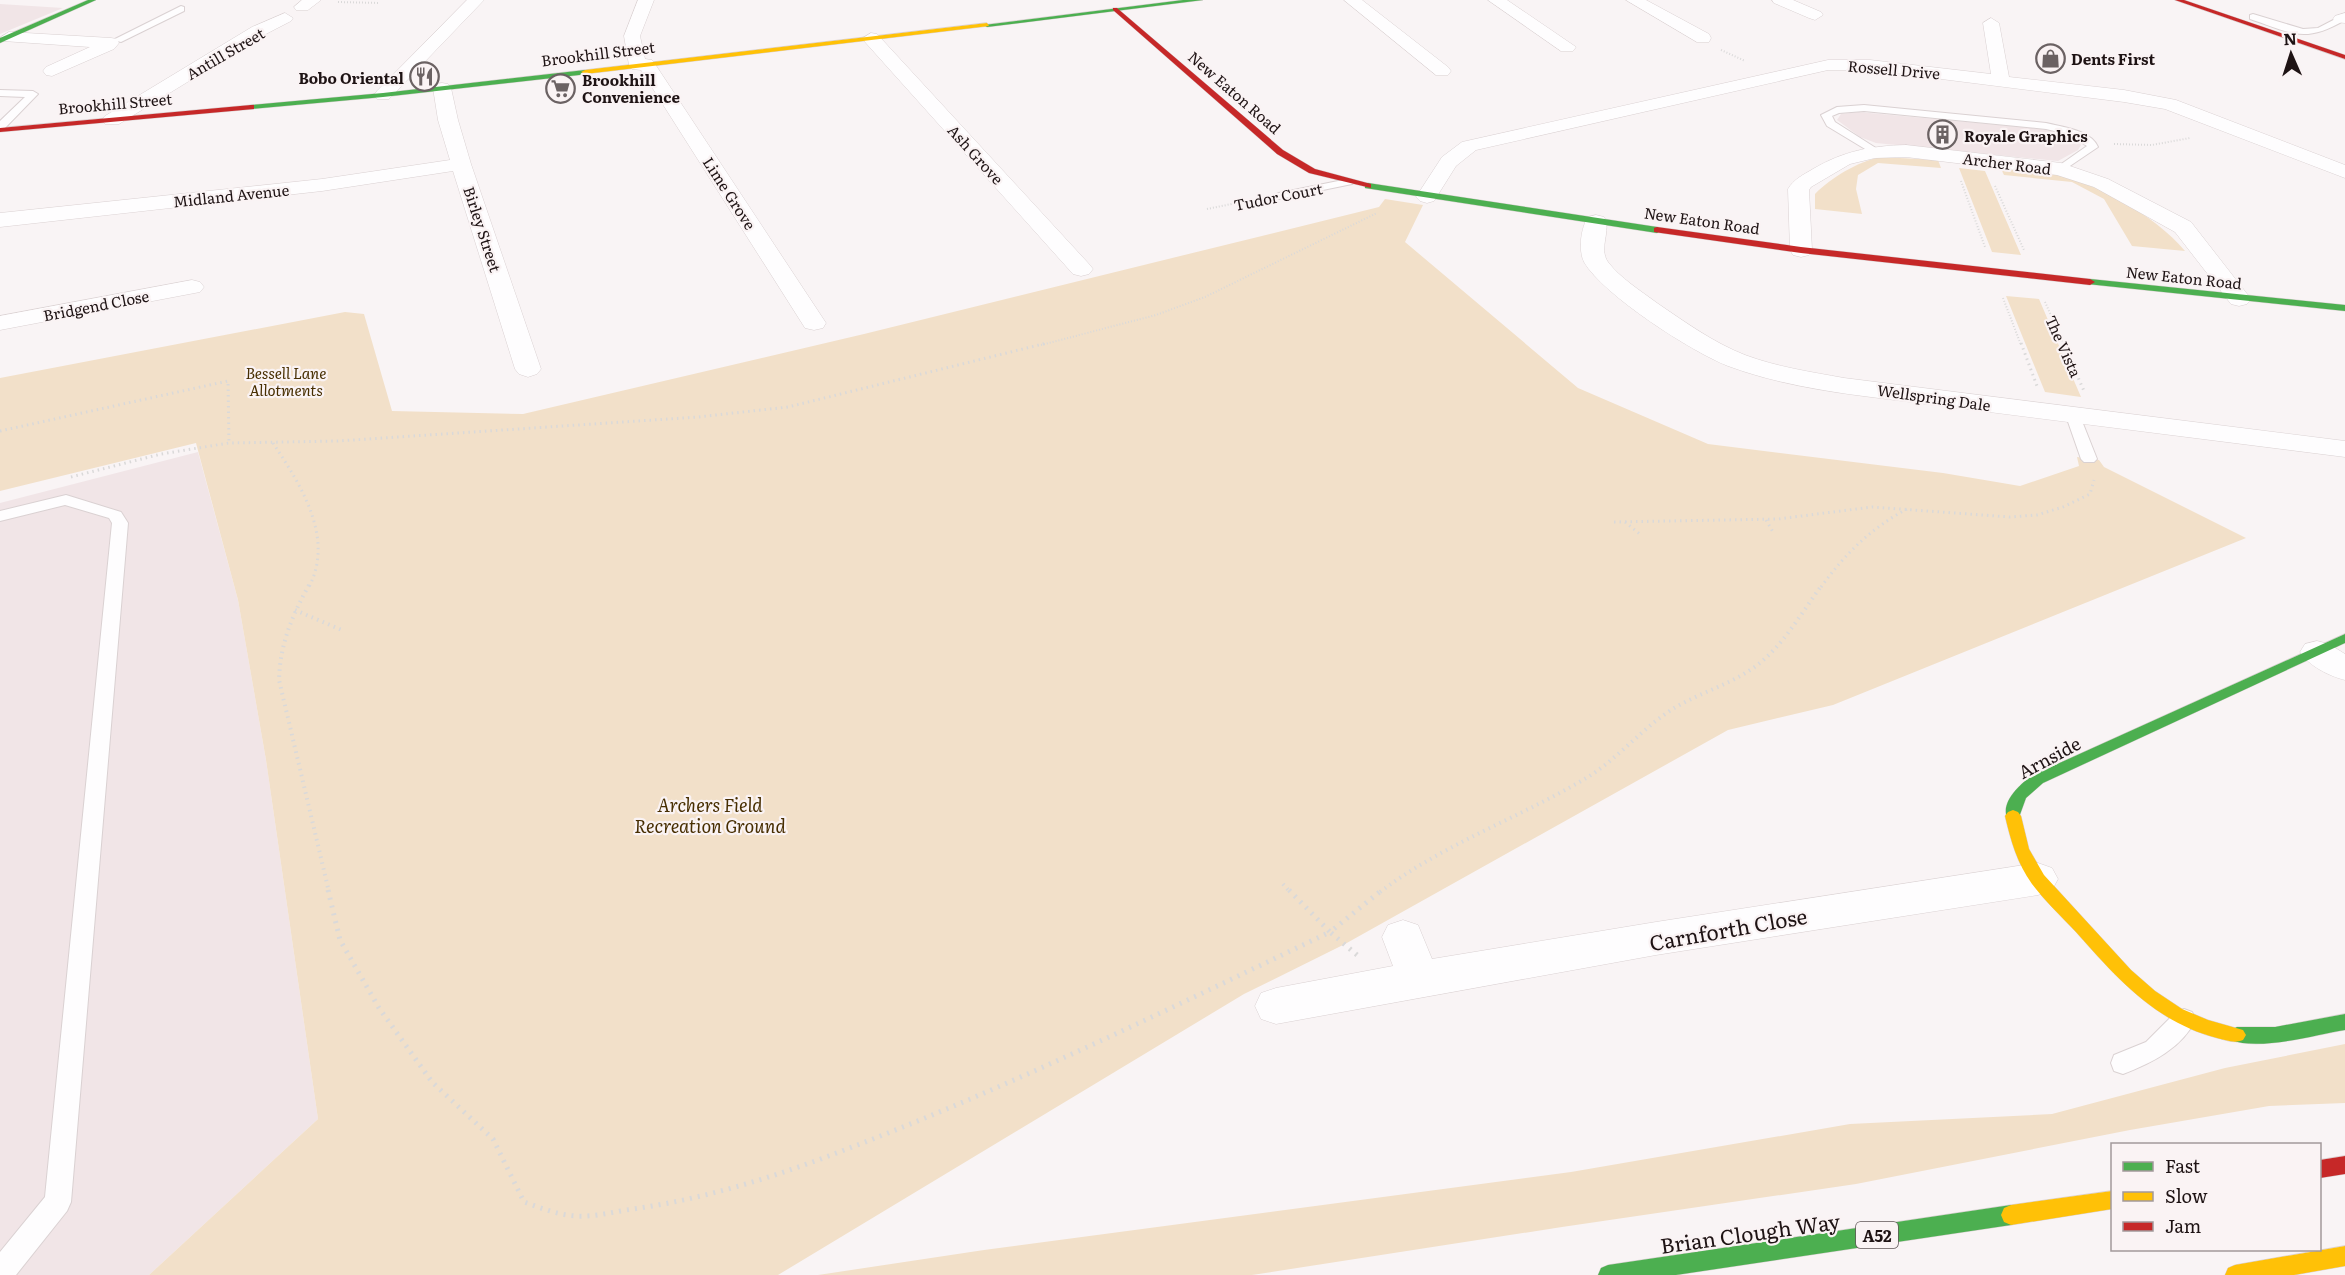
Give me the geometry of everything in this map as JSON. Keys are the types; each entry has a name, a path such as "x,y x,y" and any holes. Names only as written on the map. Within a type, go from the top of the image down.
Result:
{"main road":[{"path":"4,39 93,0"},
{"name":"Brookhill Street","path":"0,128 383,95 1200,0"},
{"path":"2178,0 2343,55"},
{"name":"New Eaton Road","path":"1115,9 1280,152 1312,171 1348,182 1427,197 1801,250 2046,279 2345,309"},
{"name":"Arnside","path":"2331,645 2029,785 2019,794 2013,814 2021,849 2038,879 2111,961 2139,988 2175,1013 2205,1028 2237,1036 2282,1033 2345,1022"},
{"path":"2321,1169 2345,1165"},
{"name":"Brian Clough Way","path":"1608,1275 2111,1200"},
{"path":"2235,1275 2345,1256"}],"street":[{"path":"383,95 476,0"},
{"path":"642,65 632,36 646,0"},
{"path":"1352,0 1442,71"},
{"path":"1496,0 1567,47"},
{"path":"1634,0 1703,38"},
{"path":"1780,0 1815,15"},
{"name":"Antill Street","path":"112,120 258,32 285,22"},
{"path":"1990,23 2001,80"},
{"name":"Ash Grove","path":"871,38 1081,269"},
{"path":"4,39 115,42"},
{"path":"52,70 115,42"},
{"name":"Lime Grove","path":"642,65 814,323"},
{"name":"Rossell Drive","path":"1427,197 1446,162 1454,154 1469,146 1828,65 1870,65 2149,100 2192,111 2345,172"},
{"name":"Birley Street","path":"442,88 448,120 461,164 528,369"},
{"name":"Archer Road","path":"1801,250 1798,189 1843,160 1875,152 1906,151 1992,160 2061,169 2101,183 2183,227 2239,299"},
{"name":"Midland Avenue","path":"7,219 322,185 461,164"},
{"path":"0,239 7,219"},
{"name":"Wellspring Dale","path":"1596,222 1593,253 1596,263 1626,291 1694,338 1733,359 1790,376 1823,382 2073,417 2345,450"},
{"name":"Bridgend Close","path":"0,323 192,288"},
{"path":"2331,645 2345,669"},
{"name":"Carnforth Close","path":"1276,1006 1850,907 2038,879"},
{"path":"1403,937 1419,980"}],"lane":[{"path":"115,42 181,9"},
{"path":"2253,17 2288,28 2310,31 2325,28 2332,22 2343,19"},
{"path":"0,93 33,94 0,128"},
{"path":"1875,152 1832,124 1826,115 1837,110 1864,108 2052,126 2079,135 2091,142 2092,147 2086,154 2061,169"},
{"name":"Tudor Court","path":"1279,196 1348,182"},
{"path":"2073,417 2089,459"},
{"path":"0,516 66,500 115,515 120,523 58,1202 0,1273"},
{"path":"2123,1063 2154,1049 2175,1013"}],"path":[{"path":"363,2 367,0"},
{"path":"309,3 380,3"},
{"path":"1703,38 1700,39 1707,44 1778,75"},
{"path":"2091,142 2152,146 2238,129"},
{"path":"1942,155 1945,165 1955,166 1988,254 1978,253 1984,272 1992,293 2002,294 2040,394 2029,392 2037,412"},
{"path":"1992,160 1996,170 1988,169 2027,258 2037,259 2046,279"},
{"name":"Tudor Court","path":"1207,209 1279,196"},
{"path":"69,478 161,454 229,442 273,443 631,422 788,407 933,373 1156,315 1205,297 1362,219"},
{"name":"The Vista","path":"2046,279 2055,299 2043,298 2088,399 2099,401 2108,421"},
{"path":"0,431 228,381 229,442"},
{"path":"273,443 306,492 319,544 315,573 295,610 279,654 279,680 340,940 379,1008 432,1082 493,1139 524,1202 549,1211 577,1216 647,1208 753,1184 892,1133 1026,1075 1330,932 1375,895 1421,865 1505,822 1607,765 1655,722 1678,705 1760,663 1785,636 1844,555 1869,531 1891,516 1907,509"},
{"path":"1614,522 1766,520 1857,508 1907,509 2018,518 2058,511 2090,494 2094,480 2089,459"},
{"path":"1766,520 1773,532"},
{"path":"1625,522 1641,535"},
{"path":"295,610 344,631"},
{"path":"1283,884 1330,932 1345,944"}],"shaded area":[{"path":"0,4 63,8 0,34"},
{"path":"1859,112 2041,129 2065,134 2078,140 2081,145 2078,150 2058,161 1876,143 1860,137 1837,120 1841,114"},
{"path":"198,452 238,600 266,760 318,1119 149,1275 0,1275 0,503"}],"green space":[{"path":"1881,157 1938,160 1941,168 1878,163 1858,175 1856,189 1862,214 1815,209 1815,194 1829,182 1854,166"},
{"path":"1999,165 2045,171 2102,191 2157,224 2185,251 2132,246 2104,199 2072,182 2004,175"},
{"path":"1959,168 1985,171 2021,255 1992,252"},
{"name":"Archers Field Recreation Ground","path":"1385,199 1423,205 1405,242 1578,388 1708,444 1943,473 2020,486 2079,466 2077,457 2099,460 2104,467 2246,538 1833,705 1728,730 1345,944 1244,994 778,1275 149,1275 318,1119 266,760 238,600 196,443 0,491 0,378 345,312 364,314 392,411 523,414 864,334 1379,207"},
{"path":"2006,296 2039,299 2081,397 2045,392"},
{"path":"2345,1044 2345,1103 2269,1106 2130,1130 1856,1184 1252,1275 818,1275 984,1250 1571,1172 1850,1124 2052,1114 2225,1068"}],"traffic: fast":[{"path":"0,41 93,0"},
{"path":"987,25 1200,0"},
{"path":"251,107 383,95 585,72"},
{"path":"1368,186 1657,230"},
{"path":"2090,282 2345,308"},
{"path":"2013,816 2020,794 2038,779 2345,638"},
{"path":"2237,1035 2275,1035 2345,1022"},
{"path":"1608,1275 2011,1215"}],"traffic: slow":[{"path":"585,72 987,25"},
{"path":"2013,816 2021,850 2038,879 2125,975 2149,996 2176,1014 2205,1027 2237,1035"},
{"path":"2011,1215 2111,1200"},
{"path":"2235,1275 2345,1256"}],"traffic: jam":[{"path":"2178,0 2345,57"},
{"path":"1115,9 1280,152 1312,171 1368,186"},
{"path":"0,130 251,107"},
{"path":"1657,230 1801,250 2090,282"},
{"path":"2321,1169 2345,1165"}],"place":[{"name":"Dents First","path":"2050,58"},
{"name":"Bobo Oriental","path":"425,77"},
{"name":"Brookhill Convenience","path":"561,88"},
{"name":"Royale Graphics","path":"1943,135"}],"park label":[{"name":"Bessell Lane Allotments","path":"286,380"}]}
